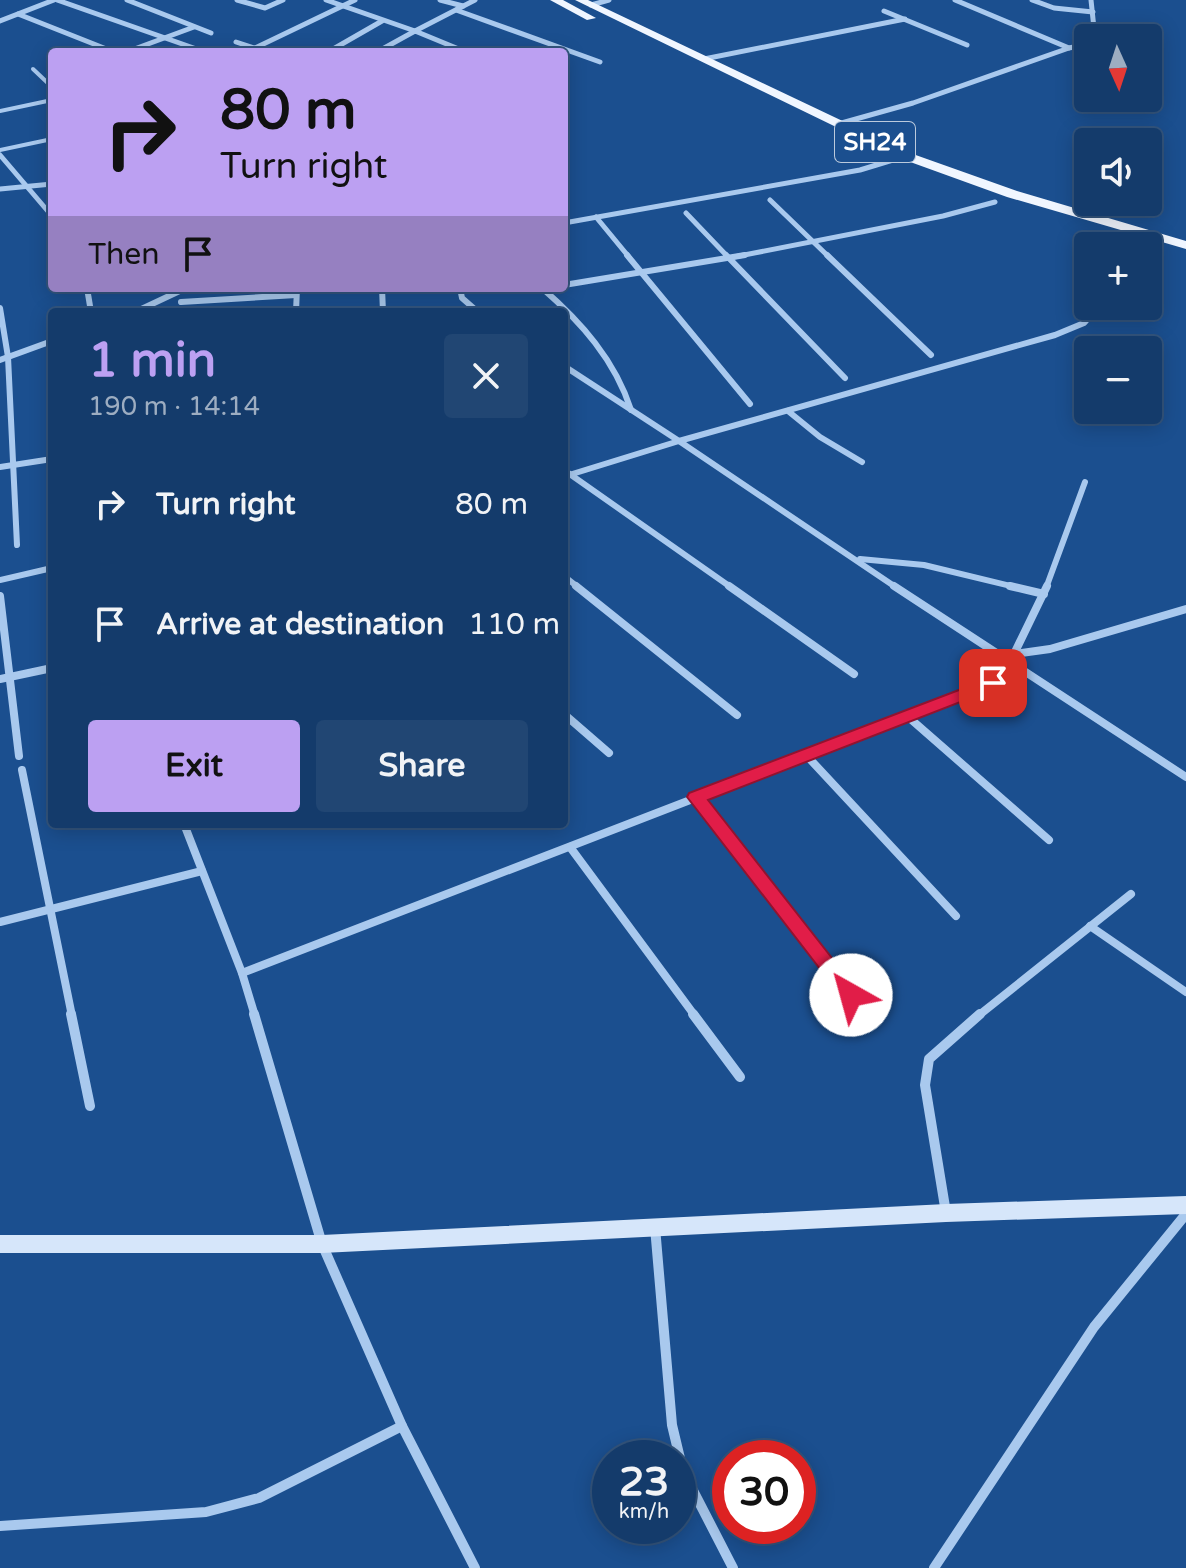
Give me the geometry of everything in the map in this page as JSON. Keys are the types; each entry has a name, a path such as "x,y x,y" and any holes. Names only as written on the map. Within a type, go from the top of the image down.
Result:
{"main road":[{"name":"SH24","path":"555,0 891,162 995,202 1093,232"},
{"name":"SH24","path":"585,3 906,156 1012,194 1186,245"},
{"name":"SH24","path":"1162,252 1186,258"}],"street":[{"path":"0,21 55,0 194,48"},
{"path":"127,0 211,33"},
{"path":"141,5 152,0"},
{"path":"237,0 265,8 283,0"},
{"path":"326,0 456,48"},
{"path":"236,42 255,48 355,0"},
{"path":"440,0 464,6"},
{"path":"385,48 475,0"},
{"path":"585,3 609,0"},
{"path":"955,0 1069,48"},
{"path":"1032,0 1054,8 1093,12"},
{"path":"1091,0 1094,24"},
{"path":"456,10 561,48"},
{"path":"884,11 967,45"},
{"path":"18,14 104,48"},
{"path":"704,59 905,19"},
{"path":"335,48 382,21"},
{"path":"138,48 195,27"},
{"path":"838,125 913,103 1074,47"},
{"path":"568,50 600,62"},
{"path":"0,153 48,211"},
{"path":"568,222 891,162 906,156"},
{"path":"0,189 48,185"},
{"path":"770,200 931,355"},
{"path":"568,284 729,258 959,213 995,202"},
{"path":"686,213 845,378"},
{"path":"596,217 639,273 750,404"},
{"path":"144,308 178,292"},
{"path":"181,302 296,292"},
{"path":"461,292 462,298 473,308"},
{"path":"548,292 565,308"},
{"path":"0,308 8,357 17,545"},
{"path":"568,312 621,380 631,410"},
{"path":"568,472 1055,335 1087,320"},
{"path":"0,360 48,342"},
{"path":"568,369 858,559 1022,672 1186,777"},
{"path":"788,411 820,437 862,462"},
{"path":"0,467 48,460"},
{"path":"568,474 854,674"},
{"path":"1006,661 1014,654 1044,594 1085,482"},
{"path":"858,559 924,565 1044,594"},
{"path":"0,580 48,569"},
{"path":"568,579 737,715"},
{"path":"0,596 19,756"},
{"path":"1014,654 1050,649 1186,609"},
{"path":"0,679 48,669"},
{"path":"242,973 1022,672"},
{"path":"906,715 1049,840"},
{"path":"568,717 609,753"},
{"path":"807,756 956,916"},
{"path":"22,770 90,1106"},
{"path":"696,797 851,995"},
{"path":"186,828 242,973 322,1244 402,1426 475,1568"},
{"path":"570,847 740,1077"},
{"path":"0,922 202,871"},
{"path":"946,1213 925,1085 929,1059 951,1037 1131,894"},
{"path":"1090,926 1186,992"},
{"path":"0,1244 322,1244 946,1213 1186,1205"},
{"path":"936,1567 1094,1327 1186,1214"},
{"path":"655,1227 672,1425 683,1471 733,1568"},
{"path":"0,1526 206,1512 238,1506 402,1426"}],"lane":[{"path":"33,69 48,83"},
{"path":"0,111 48,101"},
{"path":"0,153 48,140"}],"route":[{"path":"851,995 696,797 993,683"}]}
